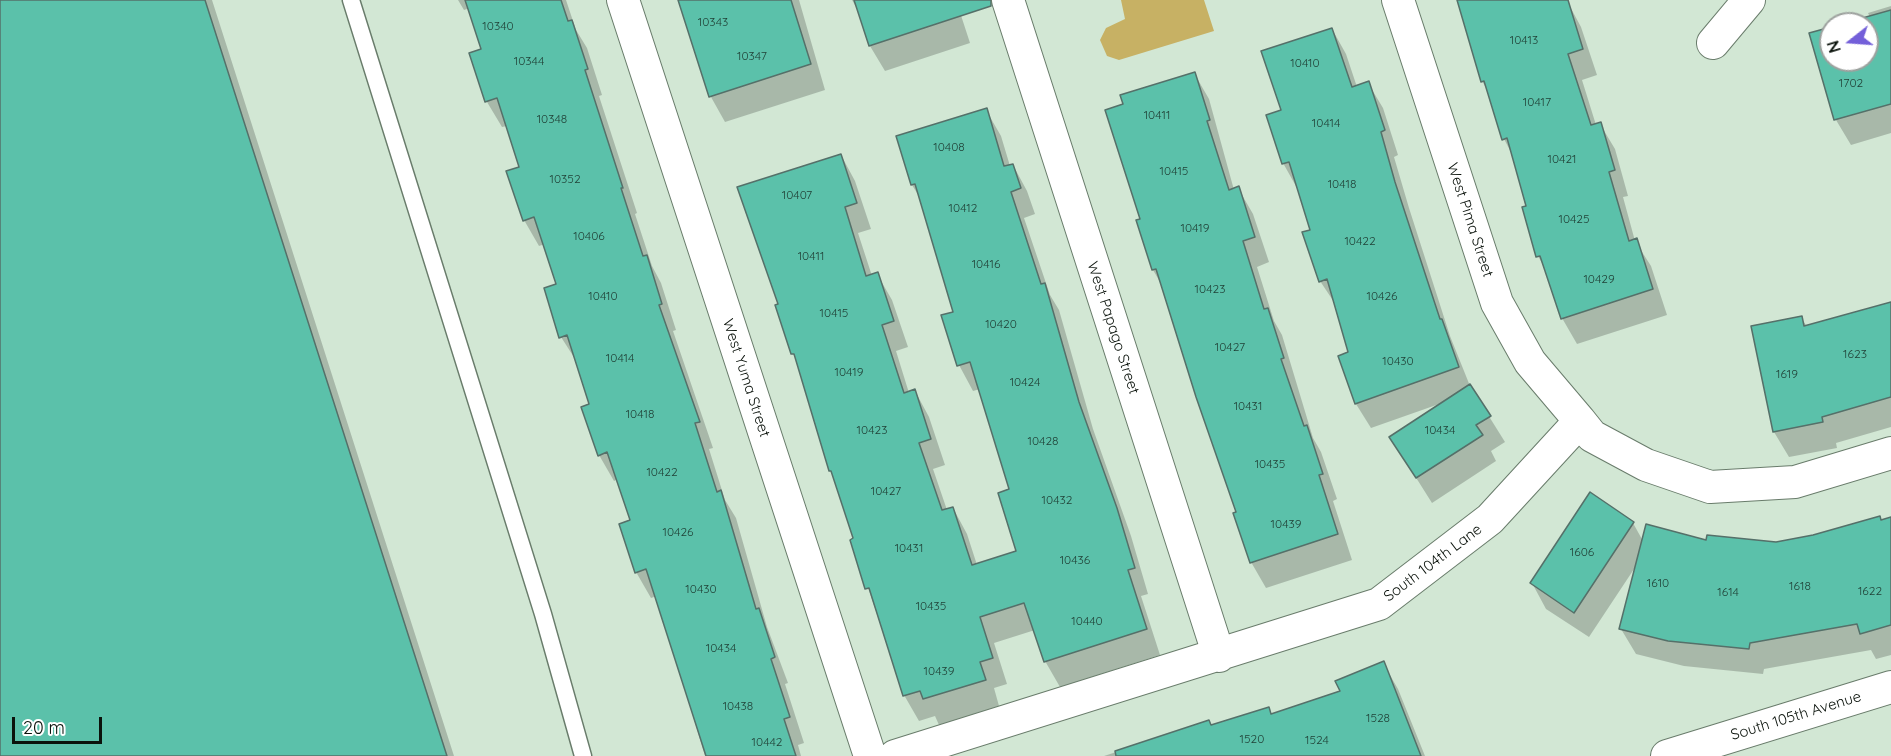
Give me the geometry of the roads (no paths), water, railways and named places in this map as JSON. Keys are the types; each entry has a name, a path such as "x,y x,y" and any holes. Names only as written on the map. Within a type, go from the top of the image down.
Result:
{"street":[{"name":"West Yuma Street","path":"623,0 870,756"},
{"name":"West Papago Street","path":"1008,0 1218,656"},
{"name":"West Pima Street","path":"1398,0 1497,303 1530,362 1580,421"},
{"path":"1713,43 1749,0"},
{"name":"South 104th Lane","path":"895,756 1379,604 1490,519 1580,421"},
{"path":"1580,421 1592,436 1646,465 1710,487 1795,482 1891,453"},
{"name":"South 105th Avenue","path":"1667,756 1891,687"}],"lane":[{"path":"351,0 543,615 583,756"}]}
